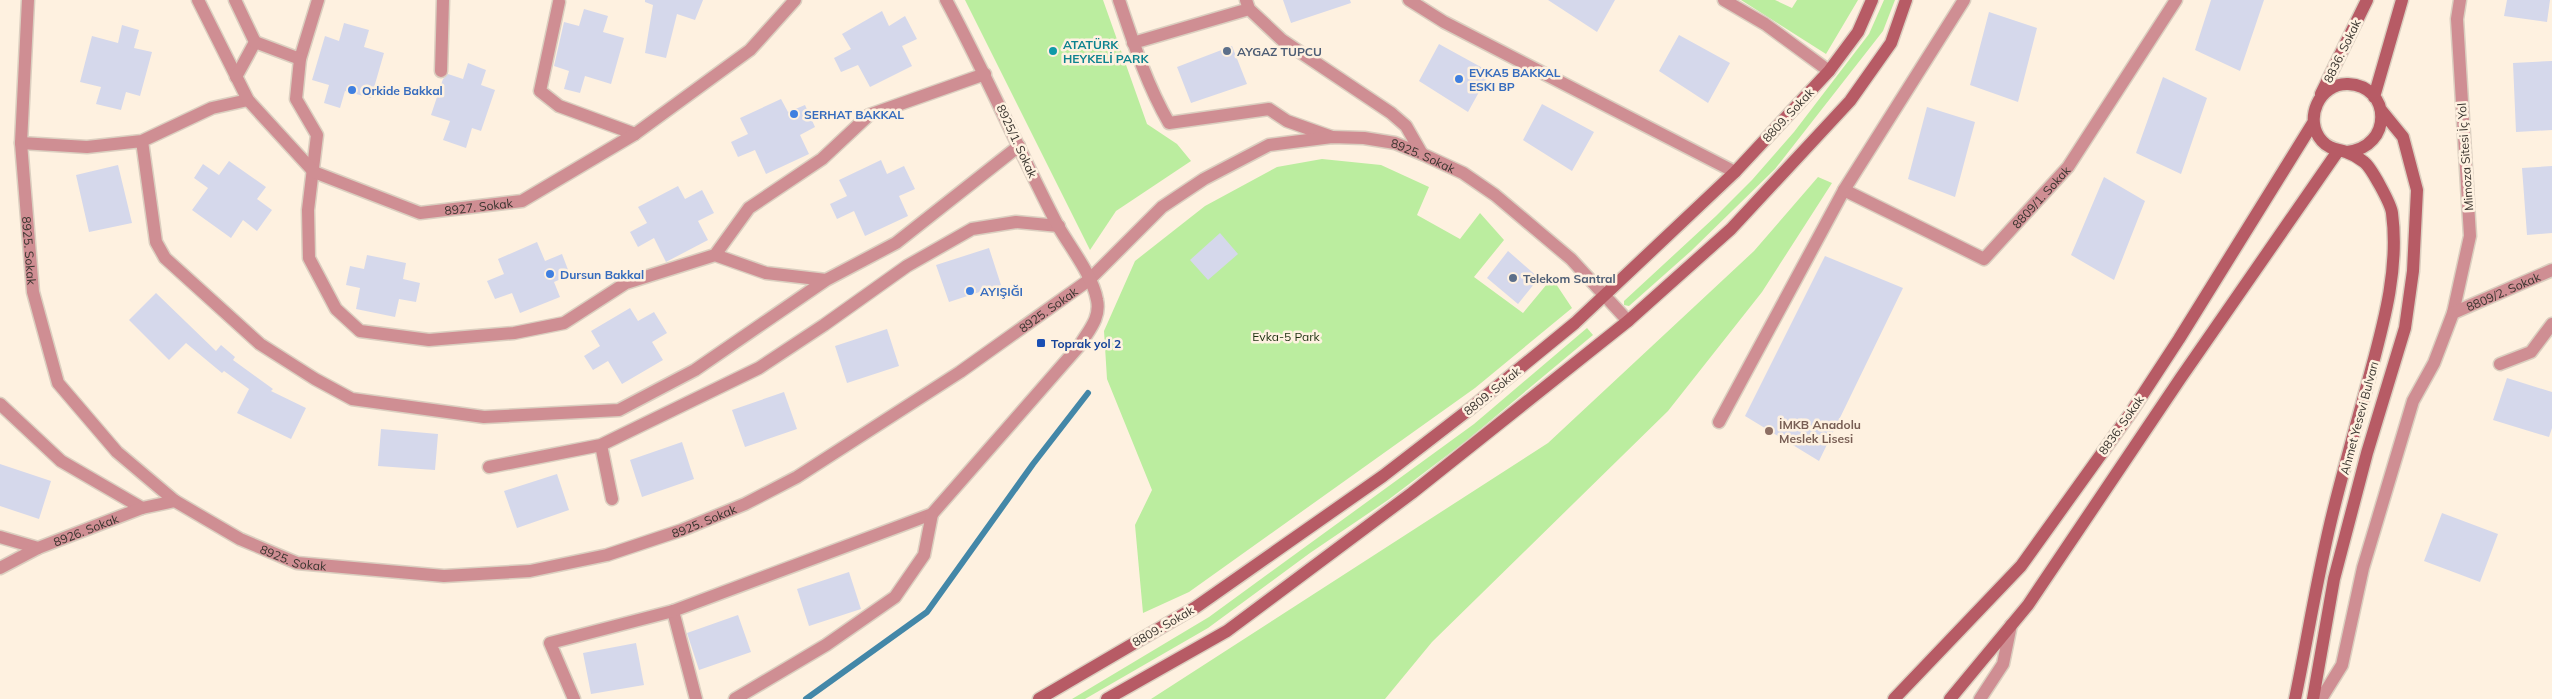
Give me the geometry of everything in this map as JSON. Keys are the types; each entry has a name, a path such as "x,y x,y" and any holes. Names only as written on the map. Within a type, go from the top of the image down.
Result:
{"street":[{"name":"8925. Sokak","path":"28,0 20,143 32,292 58,383 117,452 175,501 240,539 297,563 444,576 530,570 607,555 682,530 745,504 797,477 960,372 1089,280 1162,207 1204,179 1269,145 1332,137 1395,143 1462,173 1495,195 1571,259 1628,321"},
{"name":"8927. Sokak","path":"198,0 248,100 314,172 420,213 522,201 635,134 750,50 795,0"},
{"path":"234,0 256,42 300,59"},
{"path":"318,0 300,59 296,99 317,135 308,210 309,258 336,309 360,331 429,340 514,333 564,323 626,283 715,255 749,208 822,159 869,115 985,74"},
{"path":"441,71 443,0"},
{"name":"8925/1. Sokak","path":"932,514 1080,345 1096,319 1097,300 1089,280 1059,226 985,74 946,0"},
{"path":"1119,0 1133,43 1158,105 1169,123 1269,109 1287,121 1332,137"},
{"path":"1408,0 1444,22 1735,172"},
{"path":"1724,0 1765,24 1829,71"},
{"name":"8809. Sokak","path":"1039,699 1196,607 1382,476 1472,408 1604,297 1735,172 1829,71 1858,32 1872,0"},
{"path":"1107,699 1227,631 1412,493 1628,321 1730,229 1850,101 1891,43 1906,0"},
{"path":"1719,422 1844,190 1964,0"},
{"name":"8809/1. Sokak","path":"1844,190 1984,259 2068,168 2176,0"},
{"name":"8836. Sokak","path":"2318,101 2367,0"},
{"path":"2374,97 2402,0"},
{"name":"Mimoza Sitesi İç Yol","path":"2321,699 2342,665 2363,568 2413,401 2434,363 2453,312 2470,236 2458,28 2460,0"},
{"path":"557,1 540,91 559,106 635,134"},
{"path":"1133,43 1247,4 1282,40 1392,113 1406,126 1422,154"},
{"path":"236,77 256,42"},
{"path":"2313,699 2334,579 2367,453 2405,328 2413,271 2417,190 2403,137 2381,110 2369,91 2347,84 2335,86 2325,92 2313,112 2313,123 2321,141 2342,152 2362,149 2374,139 2380,130 2381,110"},
{"path":"20,143 87,148 142,141 212,108 248,100"},
{"name":"8836. Sokak","path":"1894,699 2021,566 2162,364 2313,123"},
{"path":"142,141 156,242 165,258 260,344 315,379 352,399 484,417 620,410 695,370 826,280 896,243 1019,146"},
{"path":"1950,699 2011,625 2055,565 2180,379 2342,152"},
{"name":"Ahmet Yesevi Bulvarı","path":"2294,699 2334,511 2383,334 2393,264 2392,211 2366,162 2342,152"},
{"path":"489,467 601,445 759,368 907,266 972,229 1016,222 1059,226"},
{"path":"715,255 766,273 826,280"},
{"name":"8809/2. Sokak","path":"2453,312 2552,270"},
{"path":"2500,364 2531,352 2552,324"},
{"path":"0,404 61,461 142,508"},
{"path":"601,445 612,499"},
{"name":"8926. Sokak","path":"0,568 38,548 142,508 175,501"},
{"path":"574,699 550,643 673,611 932,514"},
{"path":"735,699 826,645 895,597 924,555 932,514"},
{"path":"0,537 38,548"},
{"path":"673,611 696,699"},
{"path":"1980,699 2003,664 2011,625"}],"green space":[{"path":"965,0 1103,0 1147,124 1177,144 1191,161 1116,211 1090,250"},
{"path":"1741,0 1775,0 1792,8 1797,0 1858,0 1826,54"},
{"path":"1884,0 1895,0 1883,31 1775,169 1691,251 1629,306 1624,305 1624,301 1752,180 1794,132 1869,34"},
{"name":"Evka-5 Park","path":"1322,159 1381,165 1429,187 1417,215 1460,239 1480,213 1504,240 1474,277 1523,313 1552,278 1572,308 1475,388 1189,592 1143,613 1135,525 1152,490 1107,379 1104,331 1135,261 1205,206 1277,167"},
{"path":"1818,177 1832,183 1762,292 1668,411 1432,642 1385,699 1151,699 1548,443 1754,251"},
{"path":"1587,328 1593,335 1466,441 1388,500 1310,553 1208,628 1085,699 1072,699 1209,617 1474,424"}],"building":[{"path":"645,0 703,0 695,20 677,14 666,58 645,53 653,5 645,2"},
{"path":"1283,0 1350,0 1351,3 1291,23"},
{"path":"1548,0 1615,0 1597,32"},
{"path":"2211,0 2264,0 2240,71 2195,50"},
{"path":"2507,0 2550,0 2547,22 2504,16"},
{"path":"584,9 608,16 603,32 624,38 611,84 585,76 580,93 564,89 569,71 554,66 564,22 579,26"},
{"path":"882,11 889,26 905,16 917,39 902,46 912,66 870,87 858,65 841,72 834,58 851,49 842,34"},
{"path":"1989,12 2037,28 2018,102 1970,85"},
{"path":"344,23 369,30 364,47 384,53 371,98 345,91 340,108 324,103 329,85 312,80 325,36 339,41"},
{"path":"122,25 139,30 134,48 152,52 140,96 126,92 121,110 96,104 101,87 80,82 92,36 118,43"},
{"path":"1679,35 1730,63 1708,103 1659,71"},
{"path":"1439,44 1490,72 1468,112 1419,81"},
{"path":"1232,46 1247,84 1191,103 1177,67"},
{"path":"2552,61 2552,130 2516,132 2513,63"},
{"path":"468,63 486,70 481,85 495,90 481,131 472,128 466,148 443,140 450,121 431,115 443,79 448,74 463,79"},
{"path":"2163,77 2207,98 2181,174 2136,153"},
{"path":"781,99 788,112 805,105 815,127 800,135 809,154 766,174 755,150 738,157 731,142 748,134 740,118"},
{"path":"1542,104 1594,132 1572,171 1523,140"},
{"path":"1927,107 1975,122 1955,197 1908,179"},
{"path":"881,160 887,174 904,166 915,189 899,196 908,216 865,236 854,211 837,219 830,204 847,196 839,180"},
{"path":"229,161 266,187 257,199 272,210 257,231 243,220 231,238 192,210 208,188 194,178 203,164 219,175"},
{"path":"118,165 132,223 89,232 76,175"},
{"path":"2552,166 2552,233 2527,235 2522,168"},
{"path":"2104,177 2145,201 2114,280 2071,255"},
{"path":"678,186 685,199 702,190 714,213 698,221 708,240 666,262 654,238 638,247 630,232 647,223 638,207"},
{"path":"1220,233 1238,254 1208,280 1190,260"},
{"path":"537,242 545,261 562,254 570,275 554,282 560,297 520,313 512,293 495,299 487,281 504,274 498,259"},
{"path":"989,248 1001,285 949,302 936,265"},
{"name":"Telekom Santral","path":"1508,251 1539,278 1518,304 1487,278"},
{"path":"367,255 406,263 403,279 420,283 416,302 399,299 395,317 356,309 360,288 346,285 350,266 364,269"},
{"path":"1825,256 1903,288 1819,461 1745,416"},
{"path":"156,293 216,351 221,345 235,357 233,360 273,389 271,391 306,408 291,439 237,413 249,389 224,371 222,373 186,343 169,360 129,320"},
{"path":"630,308 638,321 654,312 667,333 652,342 663,360 622,384 608,361 593,370 584,356 600,346 591,331"},
{"path":"887,329 899,366 847,383 835,346"},
{"path":"2507,378 2552,392 2552,428 2549,437 2493,420"},
{"path":"784,392 797,429 745,447 732,410"},
{"path":"381,429 438,434 435,470 378,466"},
{"path":"682,442 694,479 642,497 630,460"},
{"path":"0,464 51,481 39,519 0,506"},
{"path":"557,474 569,510 517,528 504,491"},
{"path":"2442,513 2498,534 2480,582 2424,561"},
{"path":"849,572 861,609 809,626 797,589"},
{"path":"738,615 751,652 699,670 687,633"},
{"path":"636,643 644,685 591,694 583,653"}],"waterway":[{"path":"806,699 927,612 1033,464 1088,393"}],"place":[{"name":"ATATÜRK HEYKELİ PARK","path":"1053,51"},
{"name":"AYGAZ TUPCU","path":"1227,51"},
{"name":"EVKA5 BAKKAL ESKI BP","path":"1459,79"},
{"name":"Orkide Bakkal","path":"352,90"},
{"name":"SERHAT BAKKAL","path":"794,114"},
{"name":"Dursun Bakkal","path":"550,274"},
{"name":"Telekom Santral","path":"1513,278"},
{"name":"AYIŞIĞI","path":"970,291"},
{"name":"Toprak yol 2","path":"1041,343"},
{"name":"İMKB Anadolu Meslek Lisesi","path":"1769,431"}]}
